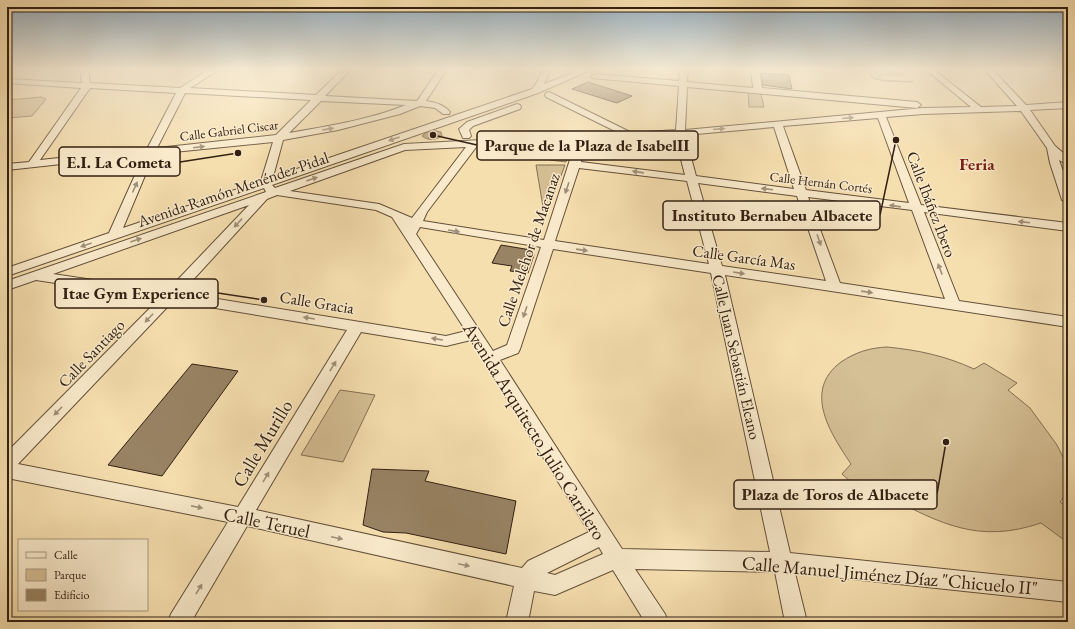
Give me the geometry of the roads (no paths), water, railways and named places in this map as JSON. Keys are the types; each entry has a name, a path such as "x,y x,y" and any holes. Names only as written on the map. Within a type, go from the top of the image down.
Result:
{"street":[{"path":"32,164 77,98"},
{"path":"114,235 151,152 178,98"},
{"path":"318,98 279,138 269,190 370,204 416,223"},
{"path":"342,98 420,103 438,106 474,143 422,211 413,230 414,240"},
{"path":"420,103 423,98"},
{"path":"443,98 448,116"},
{"name":"Avenida Ramón Menéndez Pidal","path":"7,286 269,190 431,126 448,116 465,114 513,98"},
{"path":"409,147 450,142 460,139 464,129 470,124 540,98"},
{"path":"556,98 629,135"},
{"name":"Calle Juan Sebastián Elcano","path":"682,98 680,133 718,270 796,622"},
{"path":"842,98 964,109 1024,108 1068,105"},
{"path":"966,98 978,108"},
{"path":"1015,98 1024,108 1052,148 1068,162"},
{"name":"Calle Gabriel Ciscar","path":"11,166 279,138 372,120 420,103"},
{"name":"Avenida Ramón Menéndez Pidal","path":"7,272 114,235 409,147 680,133 964,109"},
{"name":"Calle Ibáñez Ibero","path":"881,115 954,305"},
{"path":"777,124 835,288"},
{"name":"Calle Melchor de Macanaz","path":"490,358 513,349 575,164 582,138"},
{"path":"1052,148 1068,150"},
{"path":"1052,148 1055,162 1068,200"},
{"name":"Calle Hernán Cortés","path":"575,164 1066,227"},
{"path":"7,178 11,166"},
{"name":"Calle Santiago","path":"7,464 170,296 269,190"},
{"name":"Avenida Arquitecto Julio Carrilero","path":"392,212 414,240 421,253 475,334 601,536 657,622"},
{"name":"Calle García Mas","path":"416,223 433,228 1068,322"},
{"name":"Calle Gracia","path":"34,276 170,296 446,341 475,334"},
{"name":"Calle Murillo","path":"179,622 357,326"},
{"name":"Calle Teruel","path":"7,470 241,517 554,586 616,559"},
{"path":"517,622 526,579 535,568 601,536"},
{"name":"Calle Manuel Jiménez Díaz \"Chicuelo II\"","path":"616,559 783,562 1068,592"}],"place":[{"name":"Parque de la Plaza de IsabelII","path":"433,135"},
{"name":"Instituto Bernabeu Albacete","path":"896,140"},
{"name":"E.I. La Cometa","path":"238,153"},
{"name":"Itae Gym Experience","path":"264,300"},
{"name":"Plaza de Toros de Albacete","path":"946,442"}],"district":[{"name":"Feria","path":"977,164"}]}
